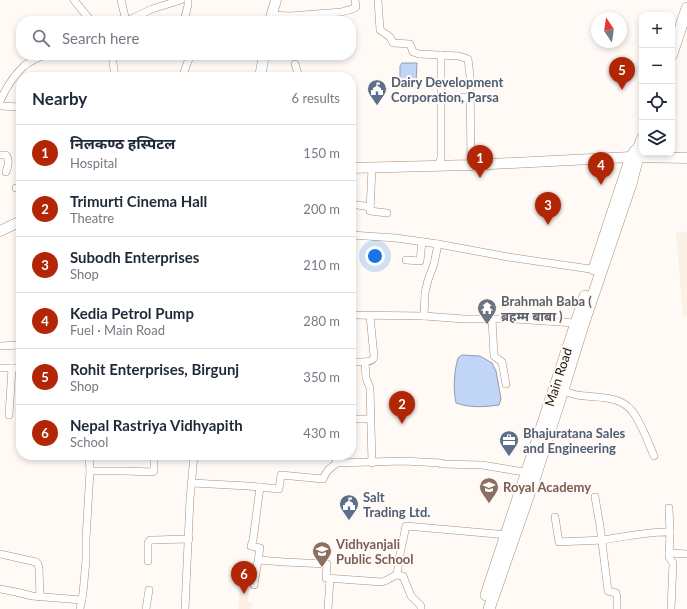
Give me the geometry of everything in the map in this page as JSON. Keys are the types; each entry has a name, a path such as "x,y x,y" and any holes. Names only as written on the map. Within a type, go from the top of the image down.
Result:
{"main road":[{"path":"272,16 276,0"},
{"path":"674,48 687,8"},
{"path":"261,72 263,60"},
{"path":"356,168 471,165 638,150 687,158"},
{"name":"Main Road","path":"482,609 510,536 559,388 583,325 598,270 638,150"},
{"path":"0,231 16,223"},
{"name":"Main Road","path":"559,388 575,323 598,270"},
{"name":"Main Road","path":"490,609 510,536"}],"street":[{"path":"74,0 87,16"},
{"path":"121,0 125,16"},
{"path":"137,16 152,9 181,0"},
{"path":"185,16 188,0"},
{"path":"290,16 342,12 354,8 356,6 355,0"},
{"path":"378,0 380,30 390,37 392,43 410,44 414,52 419,54 459,56 468,59 470,76 471,165"},
{"path":"438,166 441,158 441,55"},
{"path":"18,72 24,66 34,60"},
{"path":"113,60 114,72"},
{"path":"184,72 188,60"},
{"path":"295,64 297,72"},
{"path":"0,101 10,81 16,75"},
{"path":"441,99 470,97"},
{"path":"0,106 16,107"},
{"path":"0,155 6,155 8,158 6,172"},
{"path":"372,168 370,211 387,213"},
{"path":"356,205 370,207"},
{"path":"356,235 396,238 438,244 508,257 598,270"},
{"path":"406,260 420,261 422,242"},
{"path":"424,316 425,293 434,264 438,244"},
{"path":"356,315 514,319 575,323"},
{"path":"356,362 372,361 374,356 370,316"},
{"path":"492,319 494,356 502,362 506,384"},
{"path":"0,346 16,345"},
{"path":"365,362 366,378 370,388 372,463"},
{"path":"0,368 16,368"},
{"path":"9,415 12,368"},
{"path":"559,388 576,394 616,399 623,402 632,410 639,422 654,456"},
{"path":"356,419 370,419"},
{"path":"80,609 86,560 90,460"},
{"path":"90,471 153,472 154,460"},
{"path":"185,609 194,460"},
{"path":"192,483 279,489 281,475 323,479 331,467 337,463 403,461 482,465 531,473"},
{"path":"254,585 260,548 251,546 260,488"},
{"path":"595,497 608,591 616,593 617,609"},
{"path":"669,508 669,557 673,563 671,609"},
{"path":"555,517 559,542 602,540 636,534 670,532"},
{"path":"396,575 406,526 510,536"},
{"path":"148,562 148,543 150,540 189,539"},
{"path":"669,553 687,554"},
{"path":"0,554 36,562 38,564 40,597"},
{"path":"259,560 327,564 326,578 330,579 382,582 396,575 403,576 411,596 421,606 421,609"},
{"path":"328,609 330,579"},
{"path":"0,589 40,597 82,600"},
{"path":"146,609 149,590"}],"shaded area":[{"path":"687,231 687,316 683,316 676,233"},
{"path":"240,585 249,586 248,602 252,603 251,609 238,609"}],"water":[{"path":"402,63 417,63 416,83 404,84 400,78 400,66"},
{"path":"462,355 480,356 492,363 496,371 501,399 499,405 477,407 456,403 454,392 455,374 458,358"}],"place":[{"name":"Rohit Enterprises, Birgunj","path":"622,90"},
{"name":"Dairy Development Corporation, Parsa","path":"377,106"},
{"name":"निलकण्ठ हस्पिटल","path":"480,178"},
{"name":"Kedia Petrol Pump","path":"601,185"},
{"name":"Subodh Enterprises","path":"548,225"},
{"name":"Brahmah Baba ( ब्रहम्म बाबा )","path":"487,325"},
{"name":"Trimurti Cinema Hall","path":"402,424"},
{"name":"Bhajuratana Sales and Engineering","path":"509,457"},
{"name":"Royal Academy","path":"489,504"},
{"name":"Salt Trading Ltd.","path":"349,521"},
{"name":"Vidhyanjali Public School","path":"322,568"},
{"name":"Nepal Rastriya Vidhyapith","path":"244,594"}]}
